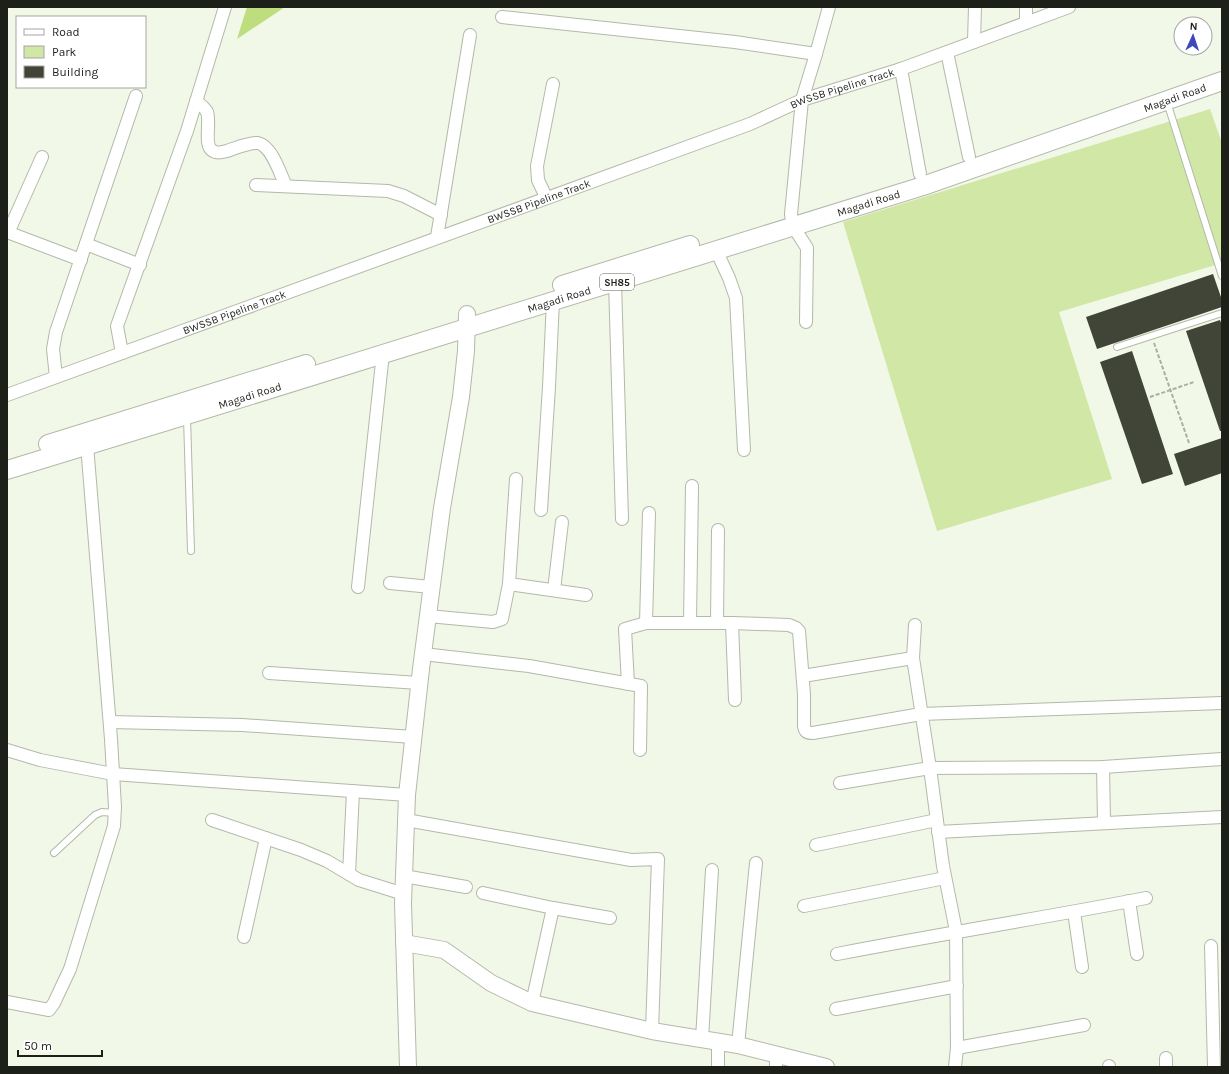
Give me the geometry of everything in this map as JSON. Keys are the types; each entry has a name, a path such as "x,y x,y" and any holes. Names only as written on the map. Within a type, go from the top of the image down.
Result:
{"main road":[{"name":"Magadi Road","path":"7,470 383,353 468,320 553,300 716,250 792,220 920,174 1222,69"},
{"name":"Magadi Road","path":"7,457 468,320 792,220 923,186 1222,81"}],"street":[{"path":"122,353 118,326 196,101 225,7"},
{"path":"806,322 807,248 792,220 802,100 829,7"},
{"path":"974,7 974,42"},
{"path":"1026,7 1026,23"},
{"name":"BWSSB Pipeline Track","path":"7,395 750,124 802,100 901,69 1070,7"},
{"path":"502,17 735,42 816,54"},
{"path":"437,237 470,36"},
{"path":"947,52 969,157"},
{"path":"901,69 920,174"},
{"path":"546,198 538,180 537,166 553,84"},
{"path":"56,377 54,341 136,96"},
{"path":"196,101 207,112 209,148 219,153 258,143 264,146 271,154 286,186"},
{"path":"42,158 7,233 81,260"},
{"path":"256,185 388,191 404,196 441,215"},
{"path":"86,244 140,265"},
{"path":"716,250 729,278 736,298 744,450"},
{"path":"615,282 622,519"},
{"path":"541,510 553,300"},
{"path":"408,1067 404,943 404,876 407,795 419,683 442,508 462,398 468,320"},
{"path":"358,587 383,353"},
{"path":"7,1002 49,1010 54,1003 72,962 114,826 114,774 88,445"},
{"path":"428,616 494,622 502,619 509,584 516,479"},
{"path":"690,623 692,486"},
{"path":"646,623 649,513"},
{"path":"554,590 562,522"},
{"path":"717,623 718,530"},
{"path":"390,583 432,587"},
{"path":"509,584 586,595"},
{"path":"628,684 625,629 646,623 732,623 789,625 799,631 804,694 804,726 808,733 922,714 1222,703"},
{"path":"732,623 735,700"},
{"path":"915,625 913,658 945,878 956,932 957,1048 955,1067"},
{"path":"423,654 529,666 641,686 640,750"},
{"path":"810,675 913,658"},
{"path":"269,673 419,683"},
{"path":"110,722 242,725 413,737"},
{"path":"7,750 40,760 114,774 407,795"},
{"path":"840,782 930,768 1103,767 1222,759"},
{"path":"1103,767 1104,822"},
{"path":"349,874 353,791"},
{"path":"938,832 1104,822 1222,817"},
{"path":"212,820 302,850 327,861 359,880 404,894"},
{"path":"406,820 631,860 658,859 652,1031"},
{"path":"816,845 937,820"},
{"path":"244,937 266,838"},
{"path":"738,1045 756,863"},
{"path":"702,1039 712,870"},
{"path":"404,876 466,887"},
{"path":"804,906 945,878"},
{"path":"483,893 610,918"},
{"path":"837,954 1146,898"},
{"path":"1129,901 1137,954"},
{"path":"532,1003 553,908"},
{"path":"1074,912 1082,967"},
{"path":"404,943 444,950 491,983 532,1003 652,1031 738,1045 776,1061 826,1067"},
{"path":"1211,946 1214,1067"},
{"path":"836,1009 957,986"},
{"path":"957,1048 1084,1025"},
{"path":"718,1041 718,1067"}],"lane":[{"path":"1166,101 1222,276"},
{"path":"1117,347 1222,313"},
{"path":"187,415 190,551"},
{"path":"54,853 95,816 102,812 115,813"}],"path":[{"path":"1152,336 1189,443"},
{"path":"1150,397 1194,382"}],"green space":[{"path":"1210,109 1222,143 1222,263 1059,312 1112,479 937,531 843,222"}],"shaded area":[{"path":"247,7 285,7 237,39"}],"building":[{"path":"1213,274 1222,300 1222,307 1097,349 1086,317"},
{"path":"1220,320 1222,325 1222,431 1220,431 1186,331"},
{"path":"1132,351 1173,474 1142,484 1100,362"},
{"path":"1222,438 1222,473 1185,486 1174,454"}]}
